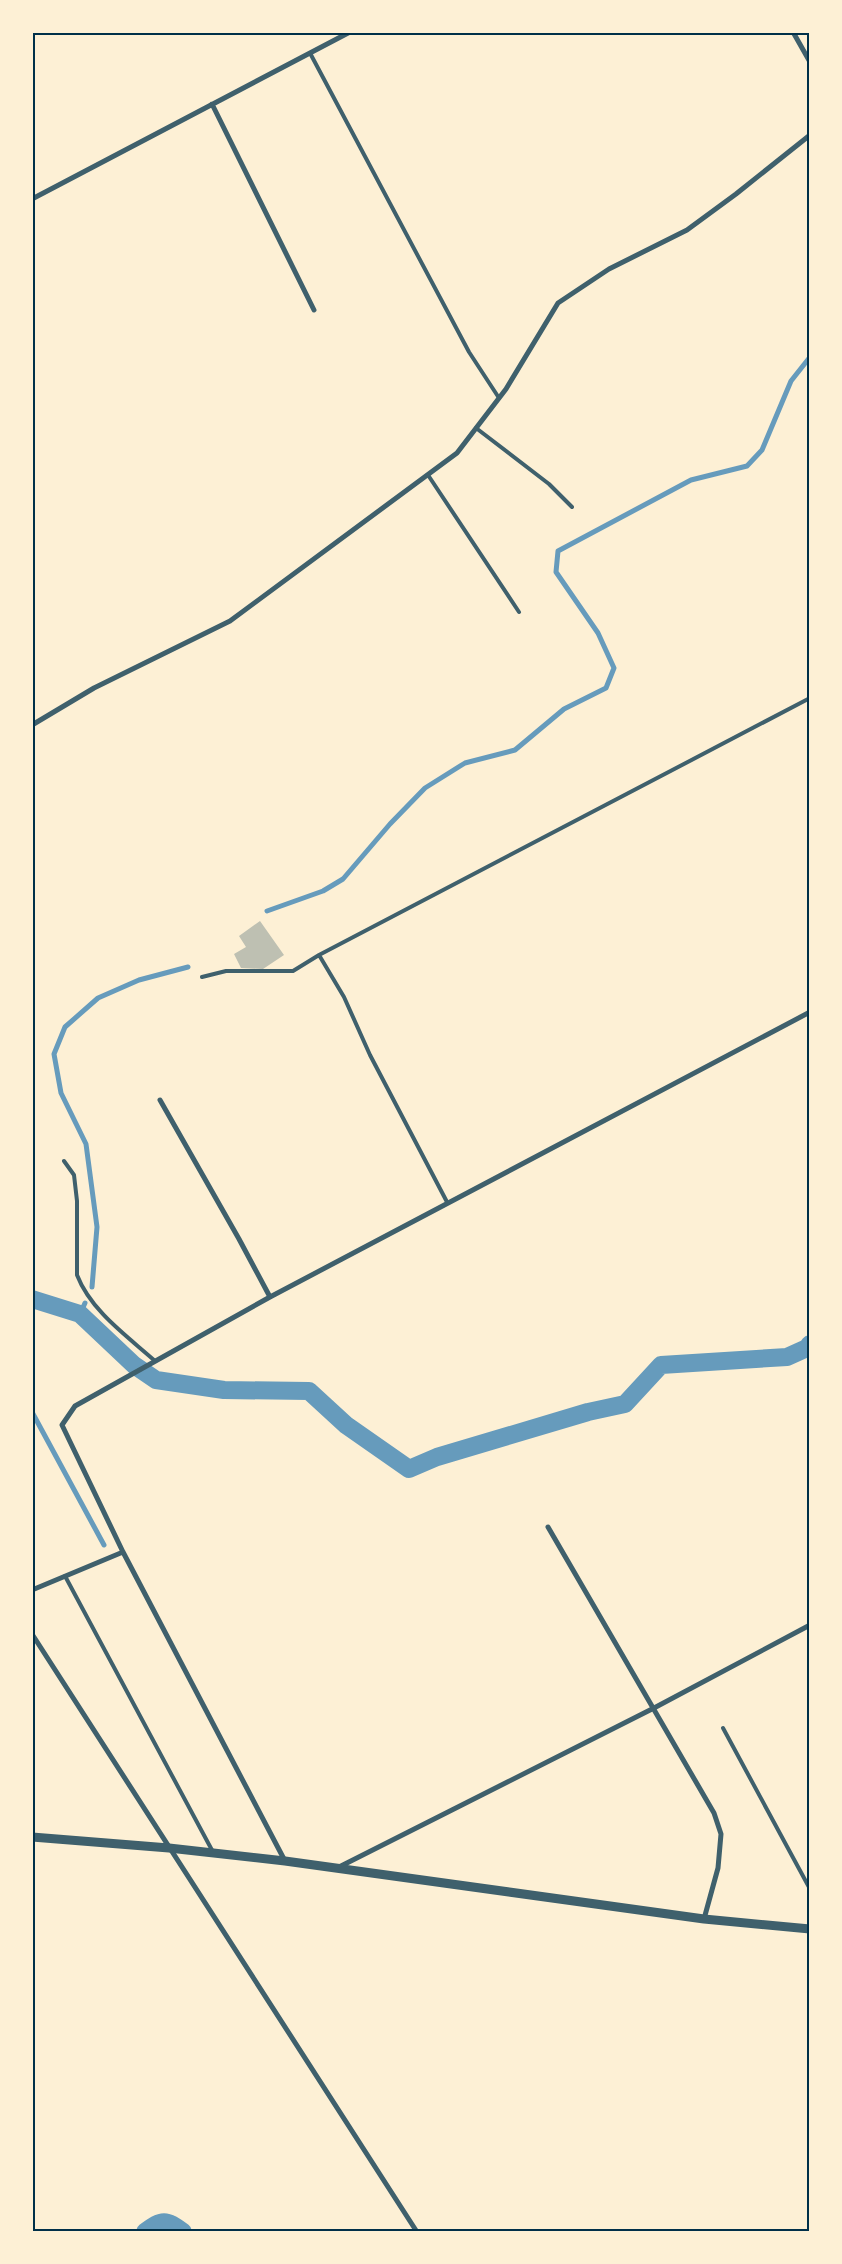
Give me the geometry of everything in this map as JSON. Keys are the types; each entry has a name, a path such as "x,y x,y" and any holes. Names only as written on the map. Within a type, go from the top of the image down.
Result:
{"street":[{"path":"32,199 350,32"},
{"path":"793,32 810,62"},
{"path":"212,104 314,310"},
{"path":"32,725 94,688 230,620 428,475 457,453 499,398 558,303 609,269 687,230 810,135"},
{"path":"285,1860 123,1552 62,1425 75,1406 270,1297 810,1012"},
{"path":"160,1100 240,1239 270,1297"},
{"path":"548,1527 714,1814 721,1834 718,1868 704,1919"},
{"path":"32,1590 123,1552"},
{"path":"337,1868 654,1708 810,1625"},
{"path":"32,1634 417,2232"},
{"path":"32,1837 285,1860 704,1919 810,1929"}],"lane":[{"path":"310,54 469,352 499,398"},
{"path":"476,428 549,484 572,507"},
{"path":"428,475 519,612"},
{"path":"202,977 226,971 293,971 319,955 810,698"},
{"path":"319,955 344,997 370,1055 447,1202"},
{"path":"64,1161 74,1175 77,1201 77,1275 80,1283 97,1307 155,1361"},
{"path":"65,1576 213,1852"},
{"path":"723,1728 810,1889"}],"building":[{"path":"260,921 284,955 263,969 241,968 234,954 246,947 239,936"}],"waterway":[{"path":"267,911 323,891 343,879 390,824 425,788 465,763 515,750 564,709 606,688 614,668 598,633 556,572 558,551 691,480 747,466 762,450 791,381 810,357"},
{"path":"92,1287 97,1227 86,1144 61,1093 54,1054 65,1027 98,998 139,980 188,967"},
{"path":"32,1299 80,1314 134,1365 156,1380 224,1390 309,1391 346,1425 409,1469 437,1457 588,1412 625,1404 661,1365 787,1357 807,1348 810,1344"},
{"path":"80,1314 85,1303"},
{"path":"32,1412 104,1545"},
{"path":"145,2232 164,2222 183,2232"}]}
